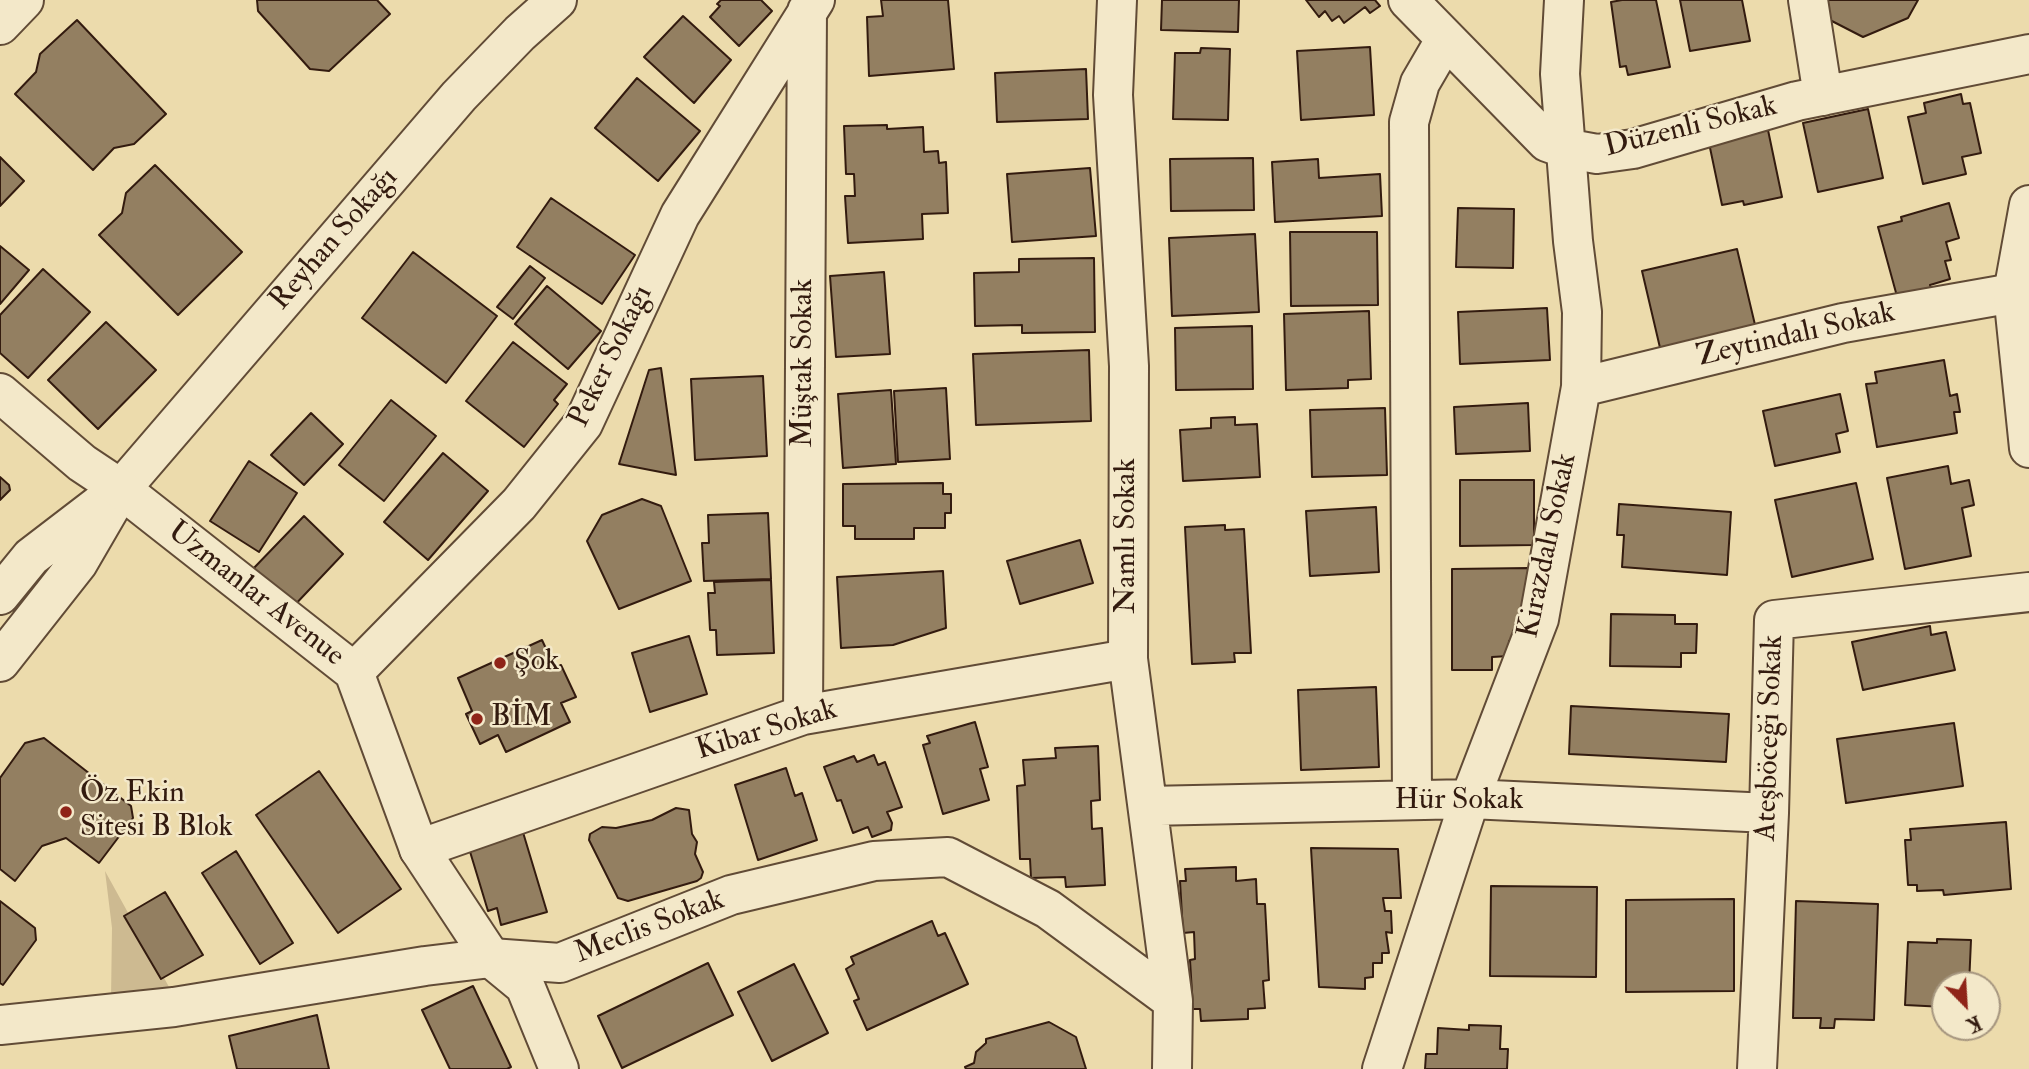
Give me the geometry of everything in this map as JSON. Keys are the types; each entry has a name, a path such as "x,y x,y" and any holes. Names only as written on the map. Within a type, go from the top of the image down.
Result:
{"street":[{"path":"0,25 24,0"},
{"name":"Reyhan Sokağı","path":"0,662 78,563 121,489 458,96 557,0"},
{"name":"Namlı Sokak","path":"1117,0 1113,95 1129,366 1128,659 1173,1001 1172,1069"},
{"name":"Düzenli Sokak","path":"1408,0 1547,142 1597,154 1633,149 1797,101 2029,54"},
{"name":"Kirazdalı Sokak","path":"1381,1069 1470,799 1539,619 1581,387 1582,312 1564,148 1560,74 1563,0"},
{"path":"1808,0 1823,96"},
{"name":"Peker Sokağı","path":"354,673 519,504 583,424 680,215 811,6"},
{"name":"Müştak Sokak","path":"803,715 811,6"},
{"path":"1412,800 1409,122 1420,83 1445,40"},
{"path":"2029,205 2013,293 2029,448"},
{"name":"Zeytindalı Sokak","path":"1581,387 1843,323 2013,293"},
{"name":"Uzmanlar Avenue","path":"0,393 82,463 121,489 354,673 419,849 491,958 525,986 559,1069"},
{"name":"Reyhan Sokağı","path":"0,595 31,557 121,489"},
{"name":"Ateşböceği Sokak","path":"1757,1069 1769,813 1774,620 2029,592"},
{"name":"Kibar Sokak","path":"419,849 803,715 1128,659"},
{"name":"Hür Sokak","path":"1148,806 1470,799 1769,813"},
{"name":"Meclis Sokak","path":"0,1025 174,1007 425,966 491,958 560,963 731,895 874,861 948,857 1048,909 1173,1001"}],"shaded area":[{"path":"105,871 174,996 111,999 112,928"}],"building":[{"path":"257,0 377,0 390,14 329,71 310,69 258,11"},
{"path":"721,0 761,0 772,11 739,46 710,17 720,6 717,4"},
{"path":"881,0 948,0 954,69 869,76 867,17 883,16"},
{"path":"1162,0 1239,0 1238,32 1161,30"},
{"path":"1306,0 1375,0 1380,6 1370,13 1365,7 1344,23 1339,16 1332,21 1325,11 1319,17"},
{"path":"1656,0 1670,67 1628,75 1626,66 1620,67 1611,2"},
{"path":"1680,0 1742,0 1750,41 1690,51"},
{"path":"1822,0 1918,0 1908,18 1863,37 1826,18"},
{"path":"683,16 731,60 694,103 644,57"},
{"path":"77,20 166,114 134,144 114,148 93,170 15,94 36,72 40,54"},
{"path":"1370,47 1374,115 1301,120 1297,51"},
{"path":"1201,48 1230,49 1228,120 1173,119 1175,53 1200,53"},
{"path":"1086,69 1088,119 997,122 995,73"},
{"path":"637,78 700,131 658,181 595,128"},
{"path":"1961,94 1963,104 1970,103 1981,153 1962,157 1966,174 1923,184 1908,117 1926,113 1924,103"},
{"path":"1868,109 1883,178 1818,192 1803,123"},
{"path":"887,125 887,129 923,127 924,152 938,151 939,163 946,162 948,213 922,214 923,239 848,243 845,196 855,196 854,174 846,174 844,126"},
{"path":"1768,130 1782,197 1744,205 1743,201 1722,205 1709,143"},
{"path":"0,157 24,181 0,206"},
{"path":"1253,158 1254,210 1171,211 1170,159"},
{"path":"1318,159 1319,178 1380,174 1382,216 1275,222 1272,162"},
{"path":"155,165 242,252 178,315 99,235 122,213 126,193"},
{"path":"1090,168 1096,236 1012,242 1007,174"},
{"path":"551,198 635,255 602,304 517,247"},
{"path":"1949,203 1959,238 1946,242 1951,260 1945,261 1950,279 1930,285 1932,291 1898,300 1878,227 1902,221 1901,217"},
{"path":"1458,208 1514,209 1513,268 1456,267"},
{"path":"1290,232 1377,232 1378,305 1291,306"},
{"path":"1255,234 1259,312 1172,316 1169,238"},
{"path":"0,246 29,270 0,304"},
{"path":"1737,249 1756,329 1661,352 1642,271"},
{"path":"413,252 497,316 446,383 362,318"},
{"path":"1094,258 1095,332 1022,333 1022,325 975,326 974,273 1019,272 1019,259"},
{"path":"530,266 545,278 513,319 497,307"},
{"path":"43,269 90,312 28,378 0,353 0,315"},
{"path":"884,272 890,354 836,357 830,276"},
{"path":"547,286 601,331 568,369 515,324"},
{"path":"1547,308 1550,360 1460,364 1458,312"},
{"path":"1369,311 1371,379 1348,380 1348,388 1286,390 1284,314"},
{"path":"106,322 156,370 98,429 48,380"},
{"path":"1252,326 1253,389 1176,390 1175,328"},
{"path":"513,342 567,384 554,400 558,404 524,447 466,401"},
{"path":"1089,350 1091,421 976,425 973,354"},
{"path":"1944,360 1950,396 1957,394 1960,412 1954,412 1957,433 1877,447 1866,384 1877,383 1875,372"},
{"path":"661,368 676,475 619,464 649,370"},
{"path":"763,376 767,456 695,460 691,379"},
{"path":"946,388 950,459 898,462 894,391"},
{"path":"891,390 896,464 843,468 838,394"},
{"path":"1840,394 1848,431 1836,434 1840,452 1775,466 1763,411"},
{"path":"391,400 436,436 384,501 339,465"},
{"path":"1528,403 1530,451 1456,454 1454,407"},
{"path":"1385,408 1387,475 1312,477 1310,410"},
{"path":"311,413 343,444 304,485 271,455"},
{"path":"1235,417 1235,425 1257,424 1260,477 1183,481 1180,430 1211,428 1211,418"},
{"path":"443,453 488,491 428,560 384,522"},
{"path":"249,461 297,493 259,552 210,521"},
{"path":"1948,466 1951,484 1969,480 1974,505 1962,508 1971,556 1905,569 1887,478"},
{"path":"0,477 9,485 10,490 0,500"},
{"path":"1460,480 1534,480 1534,545 1460,546"},
{"path":"943,483 943,494 951,494 951,513 945,513 945,528 914,528 914,539 855,539 855,526 843,526 843,484"},
{"path":"1856,483 1873,559 1792,577 1775,500"},
{"path":"642,499 661,506 691,581 619,609 587,541 602,515"},
{"path":"1619,504 1731,512 1727,575 1622,567 1624,535 1617,535"},
{"path":"1376,507 1379,572 1310,576 1306,511"},
{"path":"768,513 771,579 704,581 702,543 709,543 708,515"},
{"path":"304,516 343,554 291,609 251,571"},
{"path":"1225,525 1225,530 1244,529 1251,653 1234,653 1235,662 1192,664 1185,527"},
{"path":"1080,540 1093,583 1020,604 1007,561"},
{"path":"1529,568 1529,613 1522,640 1509,641 1509,656 1492,657 1492,670 1452,670 1452,569"},
{"path":"943,571 946,628 893,645 841,648 837,577"},
{"path":"771,580 774,653 717,655 716,630 710,630 708,593 715,593 714,582"},
{"path":"1611,614 1675,615 1675,624 1697,624 1696,653 1681,653 1681,667 1610,666"},
{"path":"1930,626 1931,635 1946,632 1955,670 1863,690 1852,642"},
{"path":"689,636 707,694 650,712 632,653"},
{"path":"542,640 555,668 561,665 576,697 561,703 570,722 506,752 498,735 480,744 466,714 472,711 458,678"},
{"path":"1376,687 1379,767 1301,770 1298,690"},
{"path":"1571,706 1729,714 1726,762 1569,754"},
{"path":"975,722 988,767 980,769 989,800 943,814 923,745 930,743 927,736"},
{"path":"1954,723 1963,786 1846,803 1837,739"},
{"name":"Öz Ekin Sitesi B Blok","path":"44,738 131,806 133,818 99,863 66,838 42,846 15,881 0,869 0,778 25,743"},
{"path":"1098,746 1100,800 1091,801 1092,829 1102,828 1105,885 1066,887 1065,877 1031,878 1030,859 1020,859 1017,786 1025,785 1023,760 1056,758 1055,748"},
{"path":"874,755 878,765 885,762 902,807 887,812 892,823 891,830 872,837 868,827 853,833 841,800 837,801 824,767 854,756 857,762"},
{"path":"786,768 795,796 802,793 817,840 758,860 735,785"},
{"path":"319,771 401,889 338,933 256,815"},
{"path":"676,808 689,810 692,834 697,842 695,854 703,872 701,878 628,901 618,898 589,840 590,834 602,827 616,828 652,820"},
{"path":"2006,822 2011,889 1944,895 1943,890 1917,891 1917,885 1908,885 1905,840 1911,840 1910,829"},
{"path":"522,829 547,912 501,925 497,908 488,911 468,845"},
{"path":"1311,848 1398,849 1401,898 1383,898 1385,911 1391,911 1392,933 1386,932 1389,953 1382,953 1382,963 1373,963 1373,977 1365,978 1365,989 1319,987"},
{"path":"236,851 293,943 260,964 202,873"},
{"path":"1236,867 1236,881 1256,879 1257,904 1265,904 1269,980 1263,981 1265,1008 1248,1009 1248,1019 1201,1021 1200,1009 1193,1009 1190,960 1195,959 1194,932 1183,933 1180,881 1186,881 1185,869"},
{"path":"1491,886 1597,887 1596,977 1490,976"},
{"path":"165,892 203,955 161,979 124,916"},
{"path":"1734,899 1734,991 1626,992 1626,900"},
{"path":"0,901 35,928 36,940 3,985 0,983"},
{"path":"1796,901 1878,904 1874,1020 1835,1019 1834,1028 1820,1028 1821,1018 1793,1018"},
{"path":"932,921 938,936 945,933 968,984 867,1030 854,1001 859,999 846,969 854,964 851,957"},
{"path":"1937,939 1971,940 1970,971 1931,971 1931,1006 1905,1005 1908,942 1937,943"},
{"path":"708,963 733,1015 622,1068 598,1016"},
{"path":"794,964 828,1033 772,1061 738,992"},
{"path":"473,986 511,1067 507,1069 450,1069 422,1010"},
{"path":"317,1015 329,1069 237,1069 229,1036"},
{"path":"1049,1022 1076,1037 1086,1069 966,1069 965,1067 974,1063 976,1052 986,1043 986,1039"},
{"path":"1469,1025 1501,1026 1500,1049 1508,1049 1507,1069 1425,1069 1426,1054 1437,1054 1438,1028 1469,1030"}],"place":[{"name":"Şok","path":"500,663"},
{"name":"BİM","path":"477,719"},
{"name":"Öz Ekin Sitesi B Blok","path":"66,812"}]}
